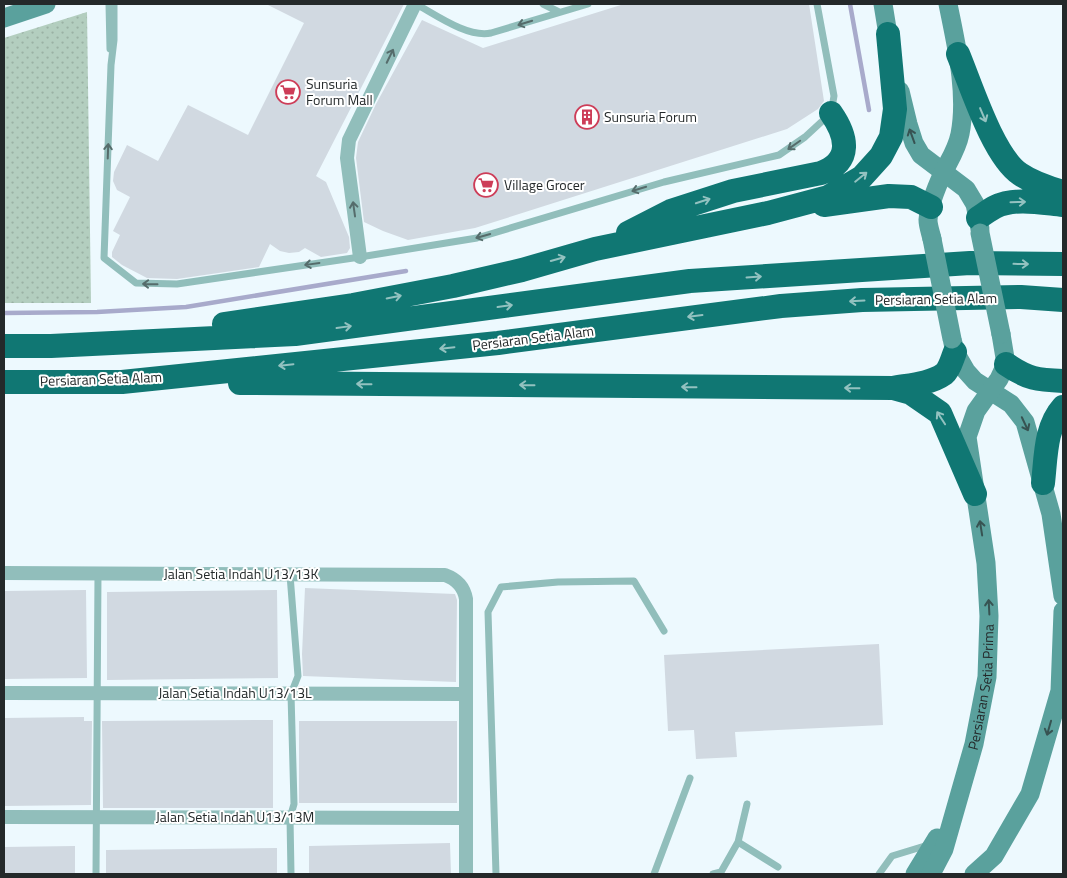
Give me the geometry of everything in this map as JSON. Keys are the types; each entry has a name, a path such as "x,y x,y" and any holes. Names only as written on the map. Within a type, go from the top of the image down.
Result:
{"highway":[{"path":"4,335 22,335 51,346 353,305 522,270 594,249 768,213 828,198 862,177 881,156 891,137 895,109 888,34"},
{"path":"958,54 999,150 1019,174 1045,187 1063,192"},
{"path":"594,249 671,211 732,191 821,173 830,169 838,164 843,154 844,140 838,124 831,113"},
{"path":"768,213 889,196 911,197 931,207"},
{"path":"979,226 993,207 1007,202 1063,205"},
{"path":"4,346 51,346 295,334 690,281 970,262 1063,264"},
{"name":"Persiaran Setia Alam","path":"4,382 122,382 498,343 781,306 872,300 1021,297 1063,300"},
{"path":"122,382 893,388 929,381 944,373 950,365 953,346"},
{"path":"1006,364 1022,375 1036,380 1063,381"},
{"path":"893,388 912,393 940,413 975,494"},
{"path":"1043,483 1050,428 1056,415 1063,408"}],"main road":[{"path":"4,18 46,4"},
{"path":"883,4 908,124 914,143 922,154 966,189 975,204 1006,364"},
{"path":"948,4 958,54 962,105 960,133 955,152 944,172 931,207 928,221 953,346 966,371 976,381 1011,404 1025,422 1051,514 1063,596"},
{"name":"Persiaran Setia Prima","path":"930,874 944,849 956,810 974,744 987,677 989,616 986,563 967,437 976,411 999,379 1006,364"},
{"path":"984,874 1030,794 1060,691 1063,611"},
{"path":"915,874 956,810"},
{"path":"974,874 994,856"}],"street":[{"path":"360,257 347,158 349,140 415,4"},
{"name":"Jalan Setia Indah U13/13K","path":"4,573 445,575 452,578 465,592 466,694"},
{"name":"Jalan Setia Indah U13/13L","path":"4,693 466,694"},
{"path":"466,694 466,874"},
{"name":"Jalan Setia Indah U13/13M","path":"4,817 466,818"}],"lane":[{"path":"108,4 111,64"},
{"path":"114,4 104,258 136,283 177,284 477,238 664,182 779,155 805,137 831,113 834,96 817,4"},
{"path":"415,4 466,31 481,35 588,4"},
{"path":"543,4 560,12"},
{"path":"96,874 98,574"},
{"path":"290,575 298,676 290,694 294,804 290,818 291,874"},
{"path":"496,874 488,612 501,587 558,582 634,581 664,631"},
{"path":"654,874 690,778"},
{"path":"713,874 721,872 738,842 747,804"},
{"path":"738,842 778,867"},
{"path":"879,874 892,856 933,844"}],"green space":[{"path":"87,12 91,303 4,303 4,38"}],"building":[{"path":"266,4 404,4 316,176 326,182 349,237 350,248 347,253 321,257 305,248 299,252 289,253 280,251 270,244 259,267 177,279 147,278 122,265 112,257 112,252 120,235 113,231 130,197 117,190 113,181 114,172 127,145 158,161 188,105 248,135 304,23"},
{"name":"Sunsuria Forum","path":"624,4 809,4 824,101 818,109 787,129 475,228 408,240 364,222 356,158 358,142 376,104 422,20 483,48"},
{"path":"305,588 455,594 457,600 456,682 303,676"},
{"path":"86,590 87,678 4,679 4,591"},
{"path":"277,590 278,678 107,680 107,592"},
{"path":"879,644 883,725 735,732 737,757 696,759 694,730 668,731 664,655"},
{"path":"84,717 84,721 92,721 91,805 4,806 4,718"},
{"path":"273,720 273,808 103,808 102,721"},
{"path":"299,721 457,721 457,803 299,803"},
{"path":"450,843 451,874 309,874 309,846"},
{"path":"75,846 75,874 4,874 4,847"},
{"path":"277,848 277,874 106,874 106,850"}],"waterway":[{"path":"850,4 869,110"},
{"path":"4,313 97,312 186,307 406,271"}],"place":[{"name":"Sunsuria Forum Mall","path":"288,92"},
{"name":"Sunsuria Forum","path":"587,117"},
{"name":"Village Grocer","path":"486,185"}]}
